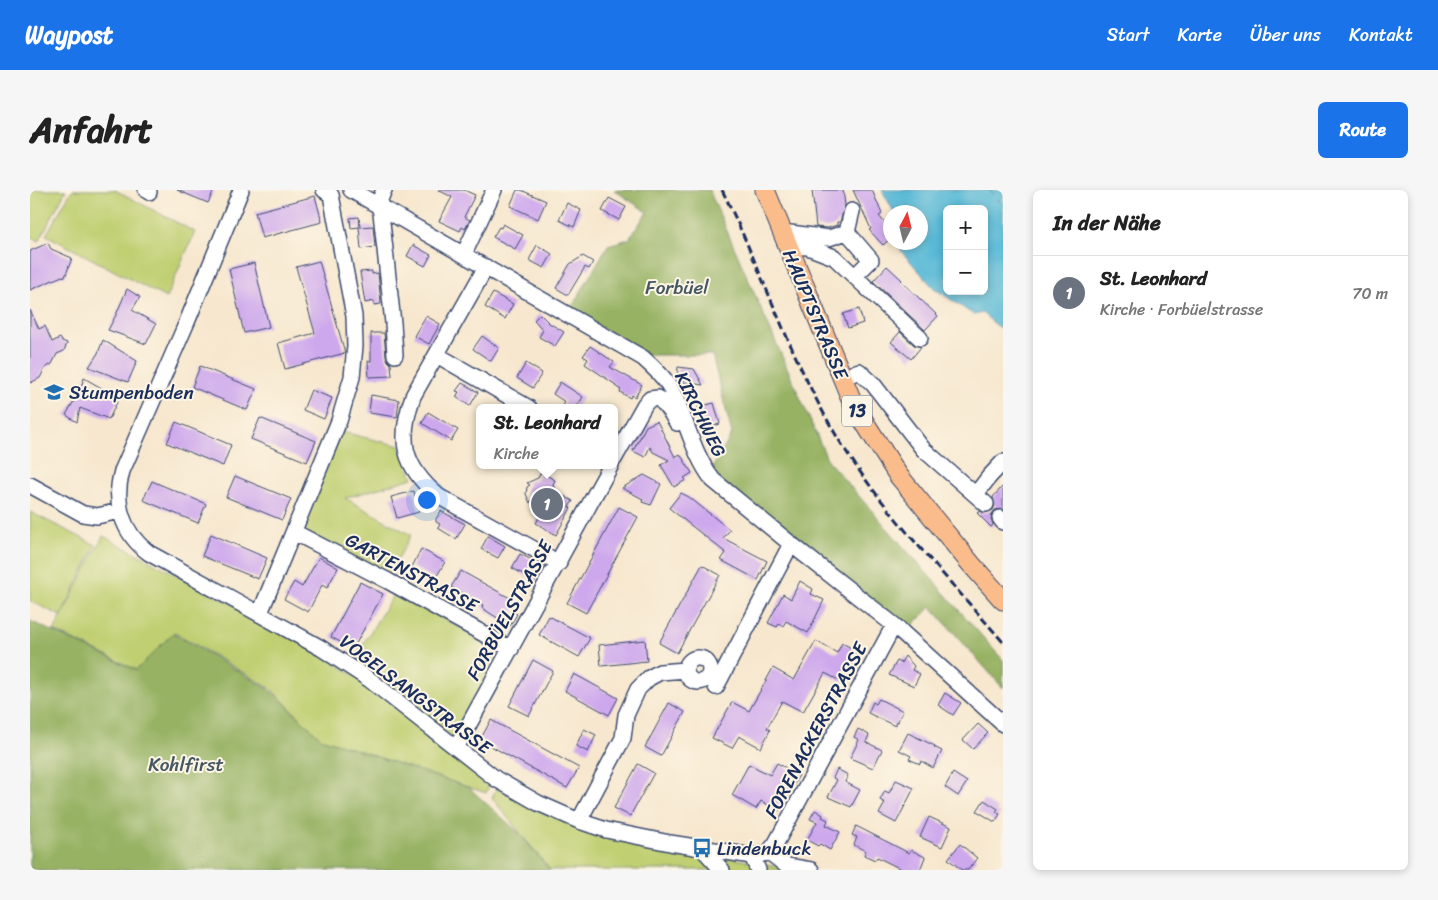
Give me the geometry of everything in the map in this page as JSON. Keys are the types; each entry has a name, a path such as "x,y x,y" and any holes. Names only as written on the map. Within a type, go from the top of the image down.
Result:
{"main road":[{"name":"HAUPTSTRASSE","path":"765,190 854,406 898,475 1003,600"}],"street":[{"path":"30,485 83,514 97,516 120,511 118,491 122,471 184,329 241,190"},
{"path":"260,613 339,421 352,377 355,346 354,316 331,195 324,190"},
{"name":"KIRCHWEG","path":"351,190 644,358 668,384 695,448 706,471 713,480 894,625 1003,724"},
{"path":"384,190 378,204 381,213 395,355"},
{"path":"464,254 494,190"},
{"path":"847,232 852,211"},
{"path":"784,239 829,238 847,232"},
{"path":"847,232 871,260 855,276"},
{"path":"784,239 834,257 920,338"},
{"path":"486,267 413,396 406,414 404,433 406,452 415,471 426,486 438,496 559,562"},
{"path":"437,355 522,404"},
{"path":"842,378 859,372 873,384 923,449 981,499 989,477 1003,462"},
{"name":"FORBÜELSTRASSE","path":"618,453 645,404 654,397 658,398 668,407 687,443 695,448"},
{"name":"FORBÜELSTRASSE","path":"456,748 609,469"},
{"name":"VOGELSANGSTRASSE","path":"120,511 128,531 140,547 321,648 370,680 504,784 538,802 579,821 630,835 752,856 769,852"},
{"name":"GARTENSTRASSE","path":"294,532 511,649"},
{"path":"716,687 791,544"},
{"name":"FORENACKERSTRASSE","path":"769,852 781,835 894,625"},
{"path":"579,821 623,738 626,716 638,689 649,678 660,672 686,670"},
{"path":"702,848 722,870"},
{"path":"769,852 787,866 811,870"},
{"path":"752,856 758,870"}],"green space":[{"path":"30,190 66,190 39,241 30,236"},
{"path":"72,190 115,190 195,232 166,298 46,235"},
{"name":"Forbüel","path":"614,190 709,190 828,461 1003,660 1003,688 931,607 907,631 710,472 732,434 712,355 648,355 570,310 608,245 629,239 647,212"},
{"path":"338,431 400,446 413,478 345,498 411,535 389,575 298,531"},
{"path":"30,512 96,545 61,616 30,601"},
{"path":"103,536 289,634 365,682 439,741 489,785 486,793 320,738 270,688 174,632 137,670 54,631"},
{"path":"395,592 504,651 456,741 354,659"},
{"name":"Kohlfirst","path":"30,621 136,670 173,633 269,689 321,738 468,787 518,832 550,870 30,870"},
{"path":"496,788 591,831 794,870 550,870 492,798"}],"water":[{"path":"882,190 1003,190 1003,331 982,313 974,315 944,295 988,295 988,205 943,205 943,294 934,288 901,250 928,250 928,205 890,205"}],"building":[{"path":"177,190 214,190 208,203"},
{"path":"438,190 464,190 475,195 464,217 470,220 465,229 462,227 460,231 439,221 452,197"},
{"path":"517,190 546,201 538,219 510,206"},
{"path":"812,190 843,190 845,205 840,222 837,222 837,225 828,228 816,227"},
{"path":"853,190 872,190 882,214 879,216 883,221 883,245 869,230 871,229"},
{"path":"315,196 322,222 262,238 255,212"},
{"path":"609,198 626,207 619,220 602,211"},
{"path":"567,203 581,210 574,227 559,220"},
{"path":"359,217 360,227 373,226 375,247 361,249 359,227 351,228 350,218"},
{"path":"503,224 523,235 515,249 493,237"},
{"path":"48,243 51,249 72,258 65,277 62,276 30,290 30,251"},
{"path":"413,245 431,255 425,266 407,256"},
{"path":"537,245 552,254 544,268 529,260"},
{"path":"583,256 593,262 589,269 585,267 568,295 556,288 570,264"},
{"path":"319,261 345,353 285,369 278,343 315,333 296,267"},
{"path":"254,263 269,327 244,333 229,269"},
{"path":"887,266 938,316 925,330 873,281"},
{"path":"372,271 372,274 378,273 381,304 374,305 374,301 365,303 360,272"},
{"path":"127,289 140,297 132,310 156,324 146,344 108,330"},
{"path":"493,293 513,304 505,319 485,307"},
{"path":"859,309 863,323 848,328 843,314"},
{"path":"30,310 39,329 45,326 52,342 60,338 67,343 64,351 57,354 52,364 45,368 40,378 30,383"},
{"path":"540,314 549,323 564,332 555,346 539,337 543,330 534,320"},
{"path":"426,316 440,324 429,344 414,336"},
{"path":"900,332 914,345 921,347 911,359 891,342"},
{"path":"371,333 384,333 386,356 391,364 392,376 369,377 368,361 371,361"},
{"path":"482,336 499,348 491,361 473,349"},
{"path":"103,340 137,361 128,382 89,367 98,353"},
{"path":"590,346 614,362 610,367 642,385 635,397 632,395 630,398 620,392 621,390 616,385 585,364 588,359 583,356"},
{"path":"526,363 542,373 533,388 517,378"},
{"path":"200,366 256,389 247,410 192,387"},
{"path":"678,367 694,369 703,385 677,381"},
{"path":"84,378 119,398 109,419 80,408 77,422 66,415 80,390"},
{"path":"560,382 583,397 579,404 564,404 565,402 553,394"},
{"path":"462,383 478,392 470,406 456,397 459,392 456,391"},
{"path":"311,390 332,398 324,419 303,410"},
{"path":"371,395 399,400 397,417 369,413"},
{"path":"714,403 720,424 708,427 706,421 702,422 698,407"},
{"path":"428,412 458,430 451,441 422,423"},
{"path":"260,418 316,441 307,462 251,439"},
{"path":"657,421 675,457 680,454 692,473 684,478 686,480 674,487 661,465 669,460 653,452 650,447 645,457 633,451 646,426"},
{"path":"176,422 231,445 223,466 167,443"},
{"path":"549,470 546,475 555,480 553,484 555,491 573,501 556,535 536,523 551,497 538,489 530,503 526,494 527,487 530,485 527,483 538,478 541,472 544,474"},
{"path":"644,475 661,484 651,505 642,502 643,499 622,488"},
{"path":"235,476 291,499 282,520 226,497"},
{"path":"152,481 206,504 198,523 143,500"},
{"path":"1003,486 1003,509 995,510 992,514 991,520 993,525 991,527 977,513 993,510 995,505 993,497"},
{"path":"414,491 419,512 397,518 391,497"},
{"path":"681,493 689,497 730,530 723,538 767,561 758,580 721,560 726,553 669,508"},
{"path":"619,507 638,517 586,613 567,603"},
{"path":"441,511 465,524 456,539 438,528 440,524 436,522 436,519"},
{"path":"211,534 267,558 258,579 202,556"},
{"path":"488,536 505,546 498,558 481,549"},
{"path":"421,549 445,562 435,579 412,567"},
{"path":"520,554 544,566 536,581 512,568"},
{"path":"319,557 338,568 327,588 322,585 308,612 284,599 294,582 302,587"},
{"path":"702,565 720,575 677,653 659,643"},
{"path":"461,571 519,603 513,612 517,614 510,626 482,608 483,605 451,587"},
{"path":"800,581 813,589 811,594 824,600 808,633 786,621 783,626 779,624 777,627 768,623 783,594 791,599"},
{"path":"360,582 383,594 353,649 331,637"},
{"path":"549,616 590,638 579,657 539,635"},
{"path":"645,640 647,661 601,666 599,645"},
{"path":"816,641 837,653 842,643 859,652 842,682 825,673 803,712 782,701 767,728 770,730 761,748 739,736 732,748 712,738 732,702 749,711 773,668 794,680"},
{"path":"905,656 914,666 912,670 920,674 914,686 889,675 897,661 901,663"},
{"path":"533,660 553,671 529,716 509,706"},
{"path":"574,674 618,698 609,715 565,691"},
{"path":"945,693 961,703 953,715 938,705"},
{"path":"879,699 903,711 895,726 868,713 873,702 876,704"},
{"path":"669,703 685,712 661,756 645,747"},
{"path":"491,720 579,768 567,788 480,740"},
{"path":"978,724 988,733 973,749 963,740"},
{"path":"584,729 596,735 588,752 576,746"},
{"path":"858,729 869,735 866,742 882,750 873,768 850,758 859,740 854,737"},
{"path":"908,733 942,751 933,768 921,761 920,764 909,759 911,756 899,750"},
{"path":"777,763 799,775 779,811 761,801 756,809 732,795 749,764 770,775"},
{"path":"638,764 654,773 630,816 614,808"},
{"path":"837,769 848,775 845,782 860,790 851,807 828,797 837,780 833,778"},
{"path":"953,773 967,782 958,796 945,787"},
{"path":"896,780 914,788 896,823 879,814 885,803 880,800 885,791 889,793"},
{"path":"984,800 998,809 996,812 1000,814 995,822 977,811"},
{"path":"815,810 828,820 826,825 840,832 830,850 820,844 818,846 807,840 817,822 810,819"},
{"path":"929,817 951,827 942,847 920,837"},
{"path":"856,826 909,853 911,850 925,857 920,870 903,870 877,857 875,860 864,855 866,851 854,845 857,837 852,835"},
{"path":"960,844 977,858 968,870 962,870 948,859"}],"ferry route":[{"path":"989,190 1003,205"}],"railway":[{"path":"722,190 806,379 839,440 896,519 1003,642"}],"place":[{"name":"Stumpenboden","path":"54,392"},
{"name":"St. Leonhard","path":"547,504"},
{"name":"Lindenbuck","path":"702,848"}]}
